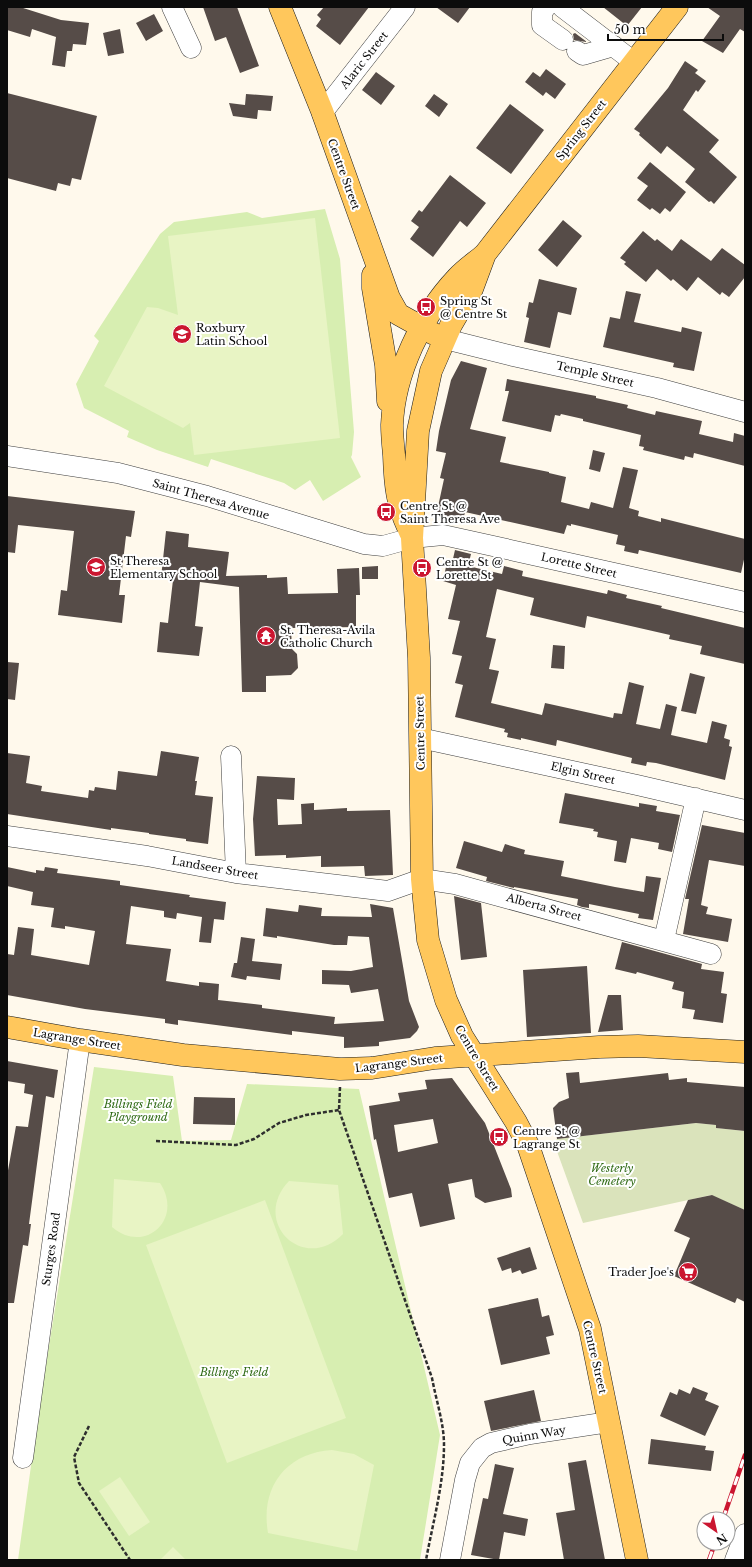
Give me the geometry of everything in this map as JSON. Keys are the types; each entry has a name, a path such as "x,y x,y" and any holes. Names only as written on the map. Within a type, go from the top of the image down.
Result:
{"main road":[{"name":"Centre Street","path":"280,7 322,113 374,260 393,307 406,320 445,339 432,371 418,431 412,538 417,613 422,879 425,921 434,966 453,1019 516,1122 528,1145 590,1328 637,1560"},
{"name":"Spring Street","path":"421,328 457,278 485,254 677,7"},
{"name":"Spring Street","path":"445,339 472,289 485,254"},
{"path":"374,260 373,288 386,365 392,425"},
{"name":"Centre Street","path":"412,538 399,509 394,468 392,425 398,386 405,361 421,328"},
{"name":"Lagrange Street","path":"7,1027 80,1040 183,1055 340,1069 372,1068 428,1058 638,1046 745,1052"}],"street":[{"path":"172,7 191,48"},
{"name":"Alaric Street","path":"322,113 405,7"},
{"path":"546,7 542,12 542,25 583,55 614,46"},
{"path":"562,7 634,62"},
{"name":"Temple Street","path":"445,339 513,356 657,388 745,412"},
{"name":"Saint Theresa Avenue","path":"7,456 118,473 207,496 364,544 383,546 412,538"},
{"name":"Lorette Street","path":"412,538 443,535 745,602"},
{"name":"Elgin Street","path":"420,738 744,807"},
{"path":"231,756 236,873"},
{"path":"664,940 696,798"},
{"name":"Landseer Street","path":"7,836 147,856 236,873 388,891 422,879"},
{"name":"Alberta Street","path":"422,879 456,884 711,954"},
{"name":"Sturges Road","path":"23,1458 80,1040"},
{"name":"Quinn Way","path":"450,1560 468,1468 474,1456 482,1448 491,1443 530,1434 610,1422"},
{"path":"735,1560 745,1534"}],"path":[{"path":"340,1085 339,1110 432,1378 441,1420 444,1444 442,1473 426,1560"},
{"path":"156,1141 236,1145 254,1139 279,1123 306,1115 339,1110"},
{"path":"89,1426 74,1457 79,1483 130,1560"}],"green space":[{"path":"325,209 340,259 354,432 351,457 361,477 323,501 310,480 295,490 284,483 211,459 208,467 157,450 127,437 129,431 84,408 76,384 99,341 94,336 160,234 174,222 247,212 262,218"},
{"path":"315,218 340,438 194,455 190,423 183,428 104,386 147,307 158,308 178,315 168,236"},
{"name":"Billings Field","path":"94,1067 173,1076 182,1141 231,1140 247,1084 359,1089 440,1435 420,1560 18,1560 39,1408"},
{"name":"Westerly Cemetery","path":"696,1123 716,1125 716,1128 745,1131 745,1210 711,1195 583,1223 554,1143 557,1139"},
{"path":"114,1179 160,1183 166,1196 167,1209 164,1220 157,1229 148,1235 137,1237 125,1235 112,1227"},
{"path":"289,1181 338,1185 343,1234 328,1245 313,1248 298,1246 287,1238 279,1226 276,1212 279,1197"},
{"path":"265,1200 346,1418 227,1463 146,1245"},
{"path":"332,1450 354,1454 374,1465 357,1551 268,1533 268,1501 273,1487 280,1475 289,1465 301,1458"},
{"path":"120,1477 150,1522 129,1536 99,1491"},
{"path":"173,1547 186,1560 160,1560"}],"building":[{"path":"7,7 20,7 61,20 89,23 86,45 73,44 72,51 67,51 65,67 52,65 56,37 32,29 30,37 7,30"},
{"path":"203,7 237,7 259,66 240,73 226,37 215,41"},
{"path":"324,7 369,7 340,45 316,26 321,19 317,15"},
{"path":"436,7 470,7 458,23"},
{"path":"603,7 642,7 627,26"},
{"path":"707,7 745,7 745,32 740,29 723,53 702,41 720,16"},
{"path":"154,14 163,31 146,41 136,23"},
{"path":"120,29 124,53 108,56 103,33"},
{"path":"575,33 587,42 574,40 573,34"},
{"path":"685,61 698,70 695,73 706,81 698,92 696,90 683,110 719,140 709,152 737,177 714,204 711,201 709,202 685,182 695,169 667,146 661,154 634,129 668,88"},
{"path":"546,69 566,84 555,99 546,92 543,96 525,82 533,72 540,77"},
{"path":"376,72 395,86 381,105 362,90"},
{"path":"7,93 97,116 81,180 72,178 70,186 58,183 56,191 7,178"},
{"path":"246,94 273,96 271,111 258,110 257,119 233,116 229,103 245,105"},
{"path":"434,94 448,104 439,117 425,106"},
{"path":"510,104 544,130 511,174 476,148"},
{"path":"650,162 686,192 670,212 665,208 660,214 652,208 650,210 637,200 648,186 637,178"},
{"path":"450,175 486,203 467,227 460,221 433,257 410,239 419,227 411,221 419,210 422,212"},
{"path":"563,220 582,236 557,267 538,250"},
{"path":"643,231 655,241 657,239 672,251 681,239 711,261 722,248 745,265 745,277 729,297 722,292 720,295 698,277 687,291 673,279 671,281 657,269 646,282 624,264 626,262 620,258"},
{"path":"539,279 577,288 571,315 558,312 550,348 524,342 529,318 526,317 529,302 533,303"},
{"path":"626,291 641,294 634,322 681,332 682,327 702,332 694,371 673,367 674,363 603,347 610,317 620,319"},
{"path":"461,361 487,368 470,429 506,437 500,462 566,477 561,502 589,509 591,502 613,508 623,467 638,470 629,508 639,511 638,516 661,522 661,518 745,539 745,555 741,573 639,550 638,554 624,551 625,546 616,544 618,535 571,524 571,526 567,525 564,534 465,512 463,521 436,516 444,479 440,478 446,453 436,451 439,431 451,380"},
{"path":"507,379 596,396 596,398 628,405 627,408 655,415 656,411 702,421 699,434 733,442 734,433 745,436 745,466 694,453 693,458 685,456 684,460 643,450 644,447 639,446 641,435 561,414 560,416 555,415 551,432 502,421 509,391 505,391"},
{"path":"593,450 605,453 600,472 589,469"},
{"path":"7,496 135,511 131,537 126,536 119,595 125,595 122,623 58,615 61,590 67,591 74,531 18,525 15,553 7,552"},
{"name":"St. Theresa-Avila Catholic Church","path":"166,531 189,534 188,547 229,552 226,576 267,575 267,578 287,577 288,594 338,593 337,569 359,568 360,595 356,595 356,627 291,628 292,649 297,654 298,668 291,675 266,676 266,692 242,692 239,587 200,582 195,626 203,627 199,656 157,652 160,622 168,623 173,580 161,578"},
{"path":"455,550 471,554 468,566 502,574 504,566 523,571 522,576 607,594 608,590 627,595 626,598 662,606 661,608 745,628 745,664 700,654 702,646 669,639 670,635 587,616 585,628 530,615 534,598 497,589 486,637 496,639 489,669 499,671 491,703 542,715 545,703 613,718 614,713 622,714 629,682 644,686 636,724 660,729 666,704 677,707 671,735 707,743 712,721 727,725 724,738 730,740 729,746 732,747 725,780 656,763 647,762 646,766 631,763 632,758 557,740 556,746 521,738 521,740 507,737 508,733 504,732 505,729 455,717 463,685 455,683 462,656 452,654 460,621 448,619 456,585 443,581 447,562 452,563"},
{"path":"378,566 378,579 362,579 362,567"},
{"path":"553,645 565,646 564,669 551,668"},
{"path":"7,662 19,663 15,700 7,699"},
{"path":"690,673 705,677 696,714 681,711"},
{"path":"161,751 199,757 195,781 197,781 195,795 213,797 208,844 149,833 111,828 111,830 7,814 7,753 30,756 26,783 42,786 41,791 88,798 89,790 94,791 95,787 116,790 118,771 157,776"},
{"path":"257,776 295,778 294,800 277,799 278,825 302,824 301,804 314,803 314,810 347,808 347,811 390,810 393,875 365,876 364,866 321,867 321,856 286,858 286,855 255,856 253,819"},
{"path":"565,793 639,807 639,803 657,806 656,811 680,815 672,852 658,849 659,843 631,838 626,863 614,861 617,841 597,837 598,832 593,831 594,829 559,823"},
{"path":"702,825 745,833 745,866 709,860 701,905 708,907 706,914 732,919 728,942 683,934 689,899 685,899"},
{"path":"464,841 502,852 505,844 525,850 524,854 564,861 561,876 615,887 644,892 646,876 661,878 653,920 638,918 639,914 589,904 589,908 582,907 577,905 578,899 514,888 486,881 487,877 456,868"},
{"path":"7,867 36,873 36,870 44,871 45,867 58,869 57,873 120,881 120,885 190,895 189,897 226,902 224,920 214,919 211,943 199,942 202,917 177,913 176,919 164,917 164,911 131,906 126,944 171,949 166,981 199,986 199,982 219,984 218,1000 262,1005 262,1008 335,1017 334,1024 384,1021 378,989 351,993 349,985 322,984 322,970 351,971 373,967 369,937 348,936 347,945 334,945 277,936 277,938 263,936 266,908 298,912 299,905 322,908 321,916 372,917 370,904 393,908 409,1001 419,1027 410,1038 379,1042 379,1046 344,1048 344,1037 292,1031 292,1035 178,1020 178,1025 165,1023 165,1019 85,1009 7,995 7,954 14,955 18,927 34,929 31,955 89,965 95,931 65,926 65,929 51,927 54,908 31,905 33,892 7,886"},
{"path":"454,896 481,903 487,957 461,960"},
{"path":"241,937 255,939 252,961 282,964 280,980 247,976 246,980 231,977 234,963 237,963"},
{"path":"622,942 702,964 701,969 724,972 721,993 727,994 723,1023 693,1019 695,1010 682,1008 684,992 672,989 674,982 637,972 636,974 615,969"},
{"path":"587,966 591,1033 527,1037 523,970"},
{"path":"608,995 621,995 623,1030 598,1032"},
{"path":"7,1061 58,1070 54,1098 46,1096 29,1224 31,1224 28,1246 23,1245 14,1303 7,1303 7,1176 16,1126 28,1127 33,1095 24,1093 25,1084 7,1081"},
{"path":"579,1072 580,1083 668,1073 669,1080 687,1078 687,1082 745,1087 745,1131 716,1128 716,1125 696,1123 557,1139 553,1108 559,1102 569,1098 566,1073"},
{"path":"452,1078 485,1123 511,1189 512,1197 485,1203 475,1197 472,1179 448,1184 455,1219 420,1227 412,1193 389,1198 376,1139 374,1140 369,1106 400,1101 398,1093 427,1089 425,1080","holes":["433,1119 438,1143 398,1152 394,1125"]},
{"path":"194,1097 235,1098 235,1125 193,1124"},
{"path":"712,1195 745,1210 745,1302 737,1298 735,1303 674,1276 690,1238 674,1231 688,1200"},
{"path":"530,1247 537,1269 522,1274 520,1270 512,1273 511,1268 502,1271 497,1258"},
{"path":"538,1298 542,1317 549,1315 554,1335 546,1337 550,1354 501,1365 488,1309"},
{"path":"693,1387 708,1393 705,1400 719,1406 705,1436 660,1416 670,1392 677,1395 679,1389 690,1394"},
{"path":"534,1390 541,1421 491,1431 484,1401"},
{"path":"651,1439 706,1446 705,1450 714,1451 711,1471 648,1464"},
{"path":"586,1460 605,1560 564,1560 556,1513 575,1510 568,1463"},
{"path":"495,1464 514,1468 503,1514 528,1519 525,1536 504,1532 499,1560 471,1555 483,1498 488,1499"}],"railway":[{"path":"726,1511 745,1455"},
{"path":"709,1560 712,1551"}],"place":[{"name":"Spring St @ Centre St","path":"426,307"},
{"name":"Roxbury Latin School","path":"182,334"},
{"name":"Centre St @ Saint Theresa Ave","path":"386,512"},
{"name":"St Theresa Elementary School","path":"96,567"},
{"name":"Centre St @ Lorette St","path":"422,568"},
{"name":"St. Theresa-Avila Catholic Church","path":"266,636"},
{"name":"Centre St @ Lagrange St","path":"499,1137"},
{"name":"Trader Joe's","path":"688,1272"}],"park label":[{"name":"Billings Field Playground","path":"138,1110"}]}
